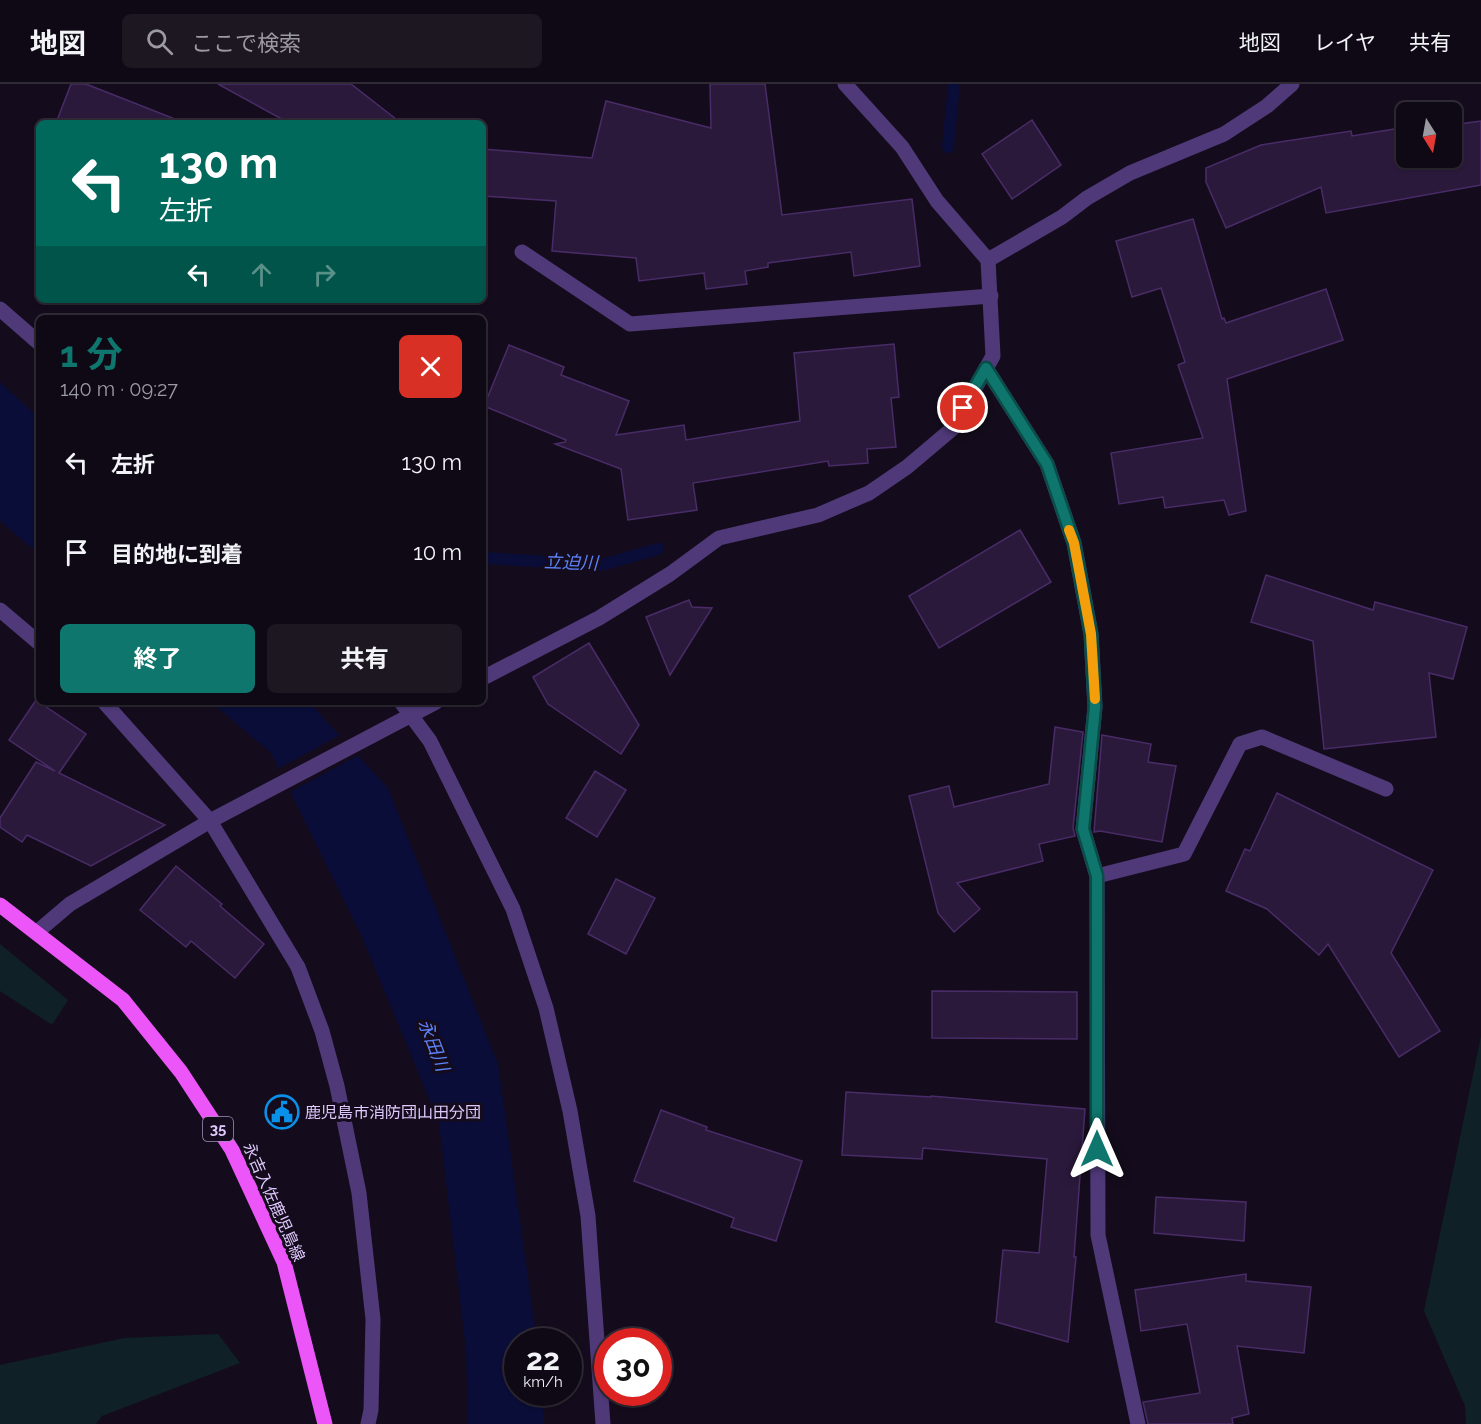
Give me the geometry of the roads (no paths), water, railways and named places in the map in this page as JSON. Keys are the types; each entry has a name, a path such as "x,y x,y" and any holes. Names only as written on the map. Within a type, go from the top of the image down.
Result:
{"main road":[{"name":"永吉入佐鹿児島線","path":"0,905 123,1000 181,1072 232,1150 284,1262 326,1424"}],"street":[{"path":"486,676 599,618 670,574 719,538 818,515 869,493 907,467 952,429 993,356 988,260 937,201 902,147 844,84"},
{"path":"988,260 1062,217 1087,198 1130,173 1224,134 1267,106 1292,84"},
{"path":"522,252 630,324 991,296"},
{"path":"0,309 36,340"},
{"path":"986,368 1047,464 1074,543 1091,634 1095,707 1083,829 1097,876 1098,1236 1138,1424"},
{"path":"0,610 36,640"},
{"path":"107,705 210,821 298,967 322,1031 338,1086 359,1193 372,1319 371,1410 368,1424"},
{"path":"403,705 430,741 513,909 546,1008 570,1111 588,1216 603,1424"},
{"path":"37,932 70,904 210,821 430,705"},
{"path":"1097,876 1184,854 1240,744 1262,737 1386,789"}],"water":[{"path":"0,382 36,415 36,551 0,521"},
{"name":"永田川","path":"215,705 312,705 388,788 498,1064 535,1328 504,1328 504,1406 543,1406 544,1424 468,1424 466,1350 439,1123 362,937 271,753"}],"waterway":[{"name":"立迫川","path":"948,147 954,84"},
{"name":"立迫川","path":"486,558 601,565 658,549"}],"place":[{"name":"鹿児島市消防団山田分団","path":"282,1112"}]}
